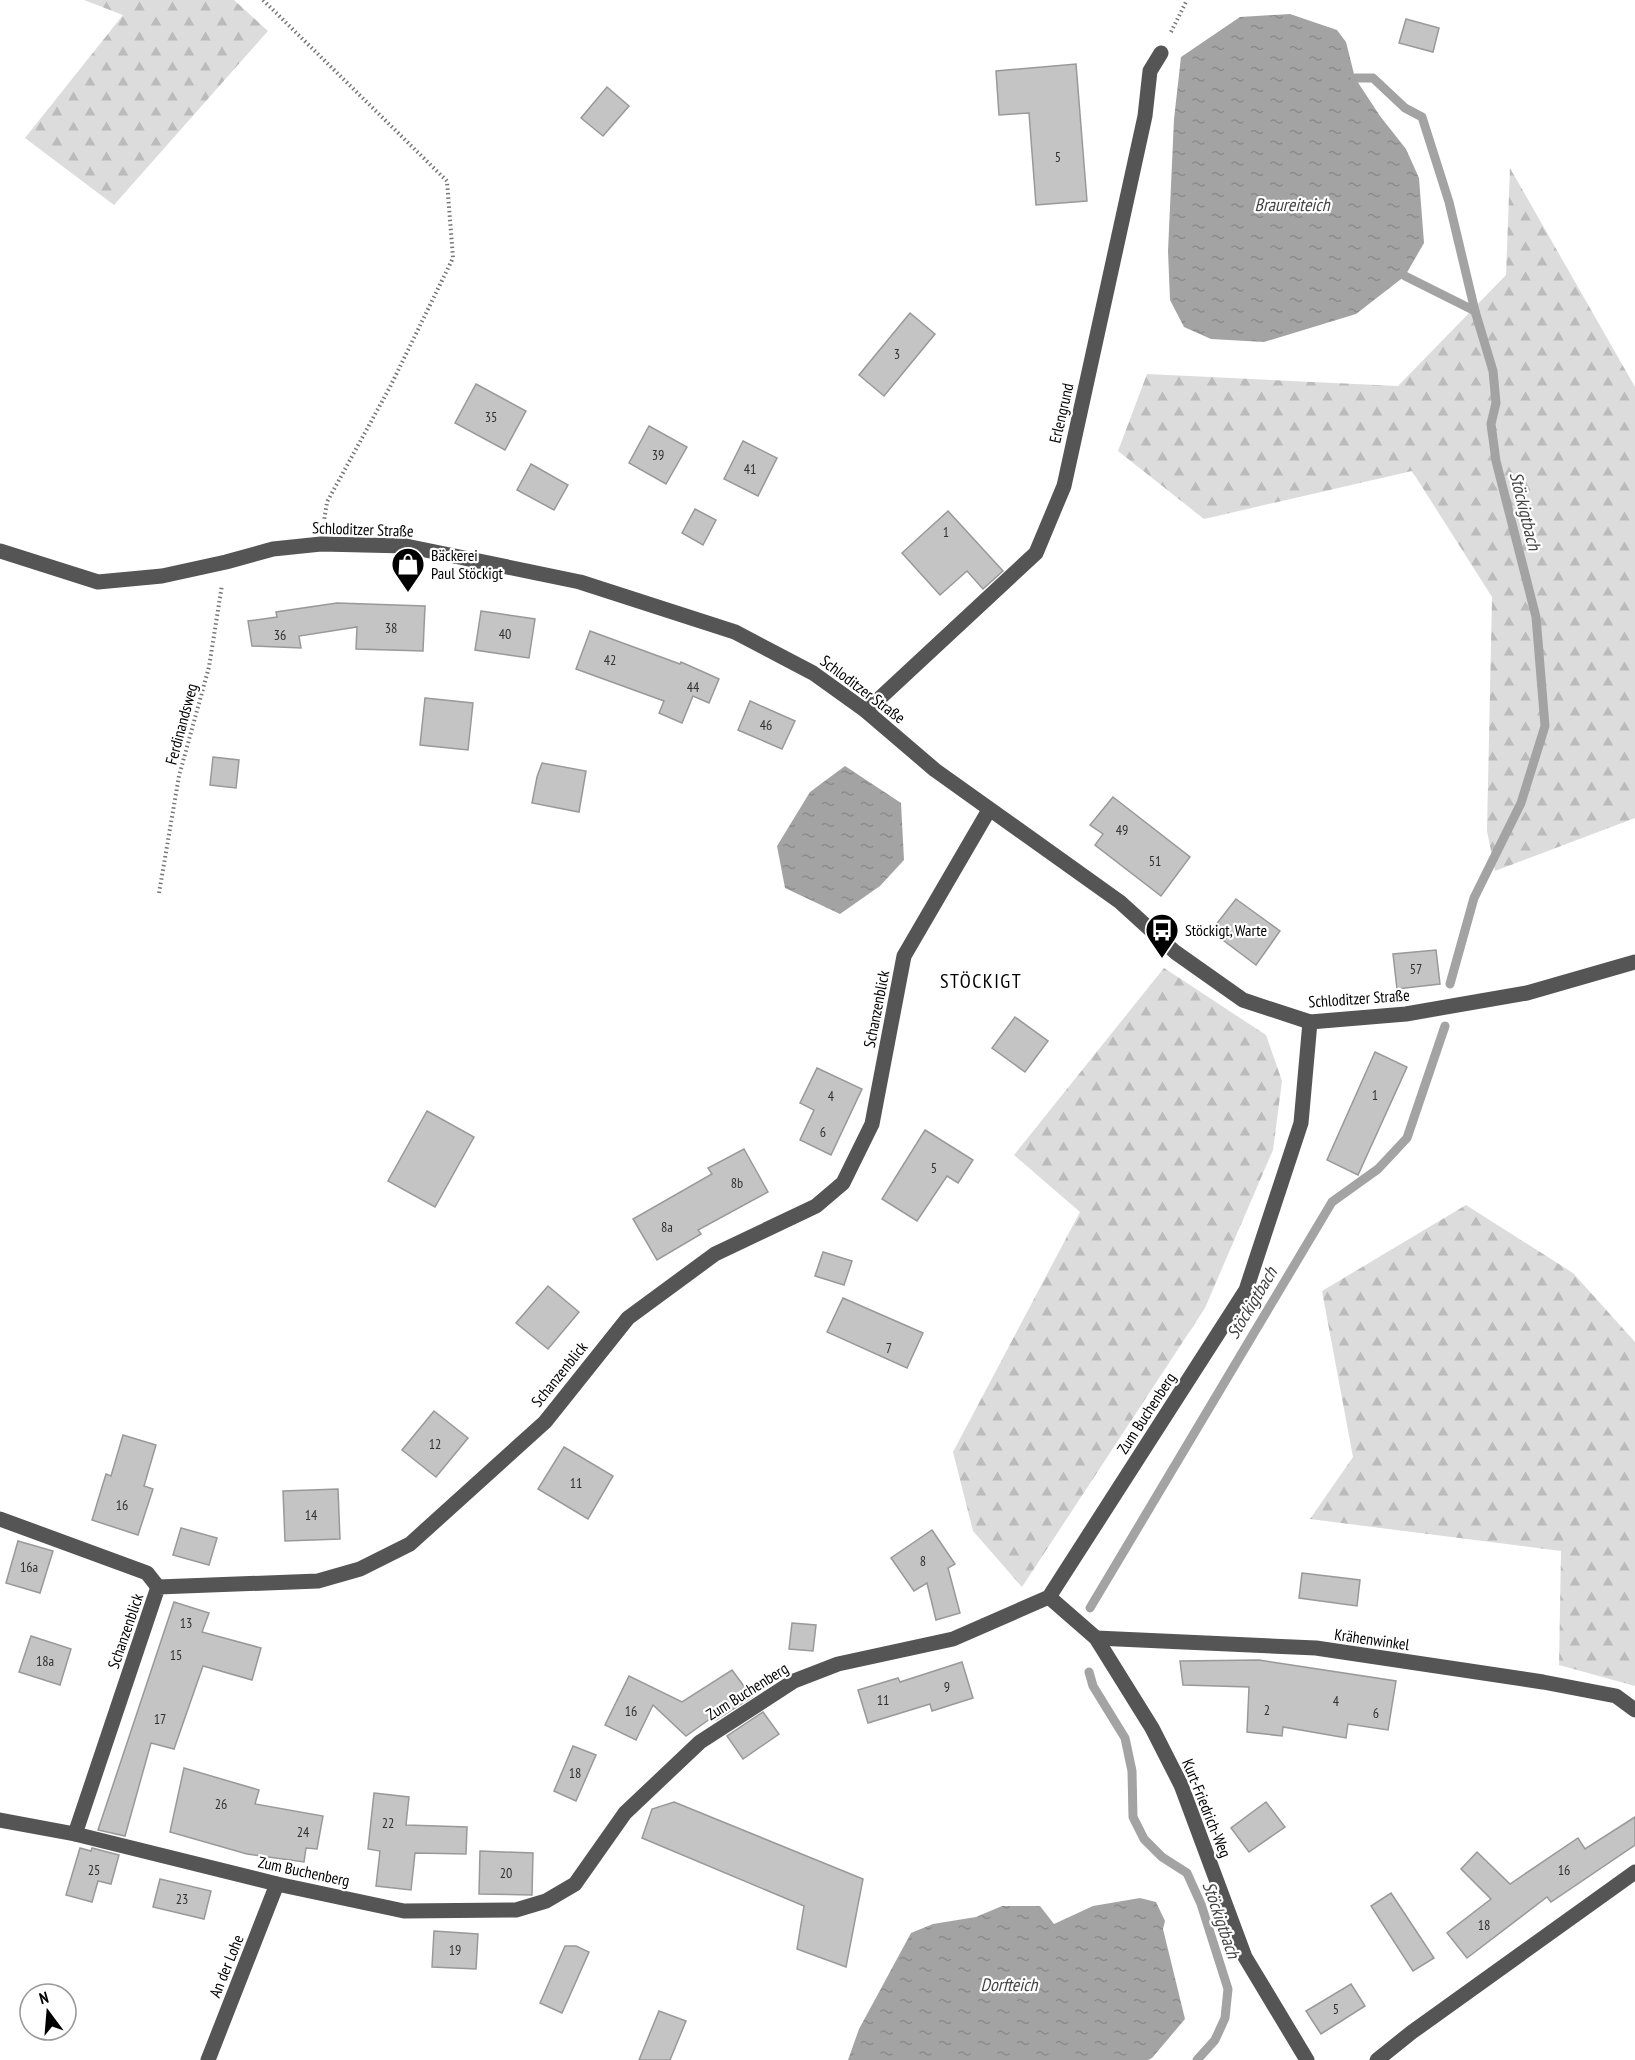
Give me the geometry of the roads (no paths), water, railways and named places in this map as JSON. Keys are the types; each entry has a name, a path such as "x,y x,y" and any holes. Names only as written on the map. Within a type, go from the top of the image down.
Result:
{"street":[{"name":"Erlengrund","path":"866,711 1036,553 1064,486 1145,116 1150,71 1161,53"},
{"name":"Schloditzer Straße","path":"0,551 98,582 162,576 273,549 321,544 406,546 580,582 735,633 813,673 866,711 935,770 1120,902 1175,952 1244,999 1310,1022 1406,1014 1527,993 1635,962"},
{"name":"Schanzenblick","path":"75,1834 158,1587 318,1581 360,1569 410,1544 545,1422 628,1318 715,1254 816,1206 843,1182 872,1124 904,956 989,810"},
{"name":"Zum Buchenberg","path":"0,1820 75,1834 277,1884 404,1911 516,1910 546,1901 575,1884 625,1813 700,1742 794,1682 838,1664 953,1639 1049,1597 1246,1290 1301,1123 1310,1022"},
{"path":"0,1519 147,1573 158,1587"},
{"name":"Kurt-Friedrich-Weg","path":"1049,1597 1096,1638 1152,1728 1181,1785 1245,1957 1304,2056 1316,2060"},
{"name":"Krähenwinkel","path":"1096,1638 1316,1648 1543,1682 1616,1696 1635,1710"},
{"path":"1377,2060 1421,2025 1635,1872"},
{"name":"An der Lohe","path":"208,2060 277,1884"}],"water":[{"name":"Braureiteich","path":"1290,14 1337,30 1346,42 1355,78 1380,116 1406,149 1419,178 1424,243 1405,276 1356,314 1264,342 1211,339 1184,327 1170,300 1168,251 1174,119 1181,57 1240,17"},
{"path":"845,766 901,803 904,860 880,886 840,914 785,888 777,846 810,792"},
{"name":"Dorfteich","path":"1140,1898 1156,1902 1165,1921 1163,1929 1185,2019 1152,2058 1148,2060 848,2060 859,2029 911,1933 933,1924 976,1917 1002,1906 1040,1906 1054,1924 1093,1906"}],"waterway":[{"name":"Stöckigtbach","path":"1355,78 1373,78 1405,108 1422,117 1449,202 1475,311 1493,371 1496,403 1491,424 1496,461 1536,617 1545,726 1521,803 1474,898 1450,984"},
{"path":"1405,276 1475,311"},
{"name":"Stöckigtbach","path":"1090,1608 1332,1202 1378,1169 1407,1138 1445,1026"},
{"name":"Stöckigtbach","path":"1089,1672 1093,1686 1125,1738 1132,1771 1133,1817 1144,1839 1162,1857 1187,1873 1201,1904 1228,1989 1225,2018 1215,2040 1197,2060"}],"place":[{"name":"Bäckerei Paul Stöckigt","path":"408,593"},
{"name":"Stöckigt, Warte","path":"1162,959"}],"district":[{"name":"STÖCKIGT","path":"981,981"}]}
